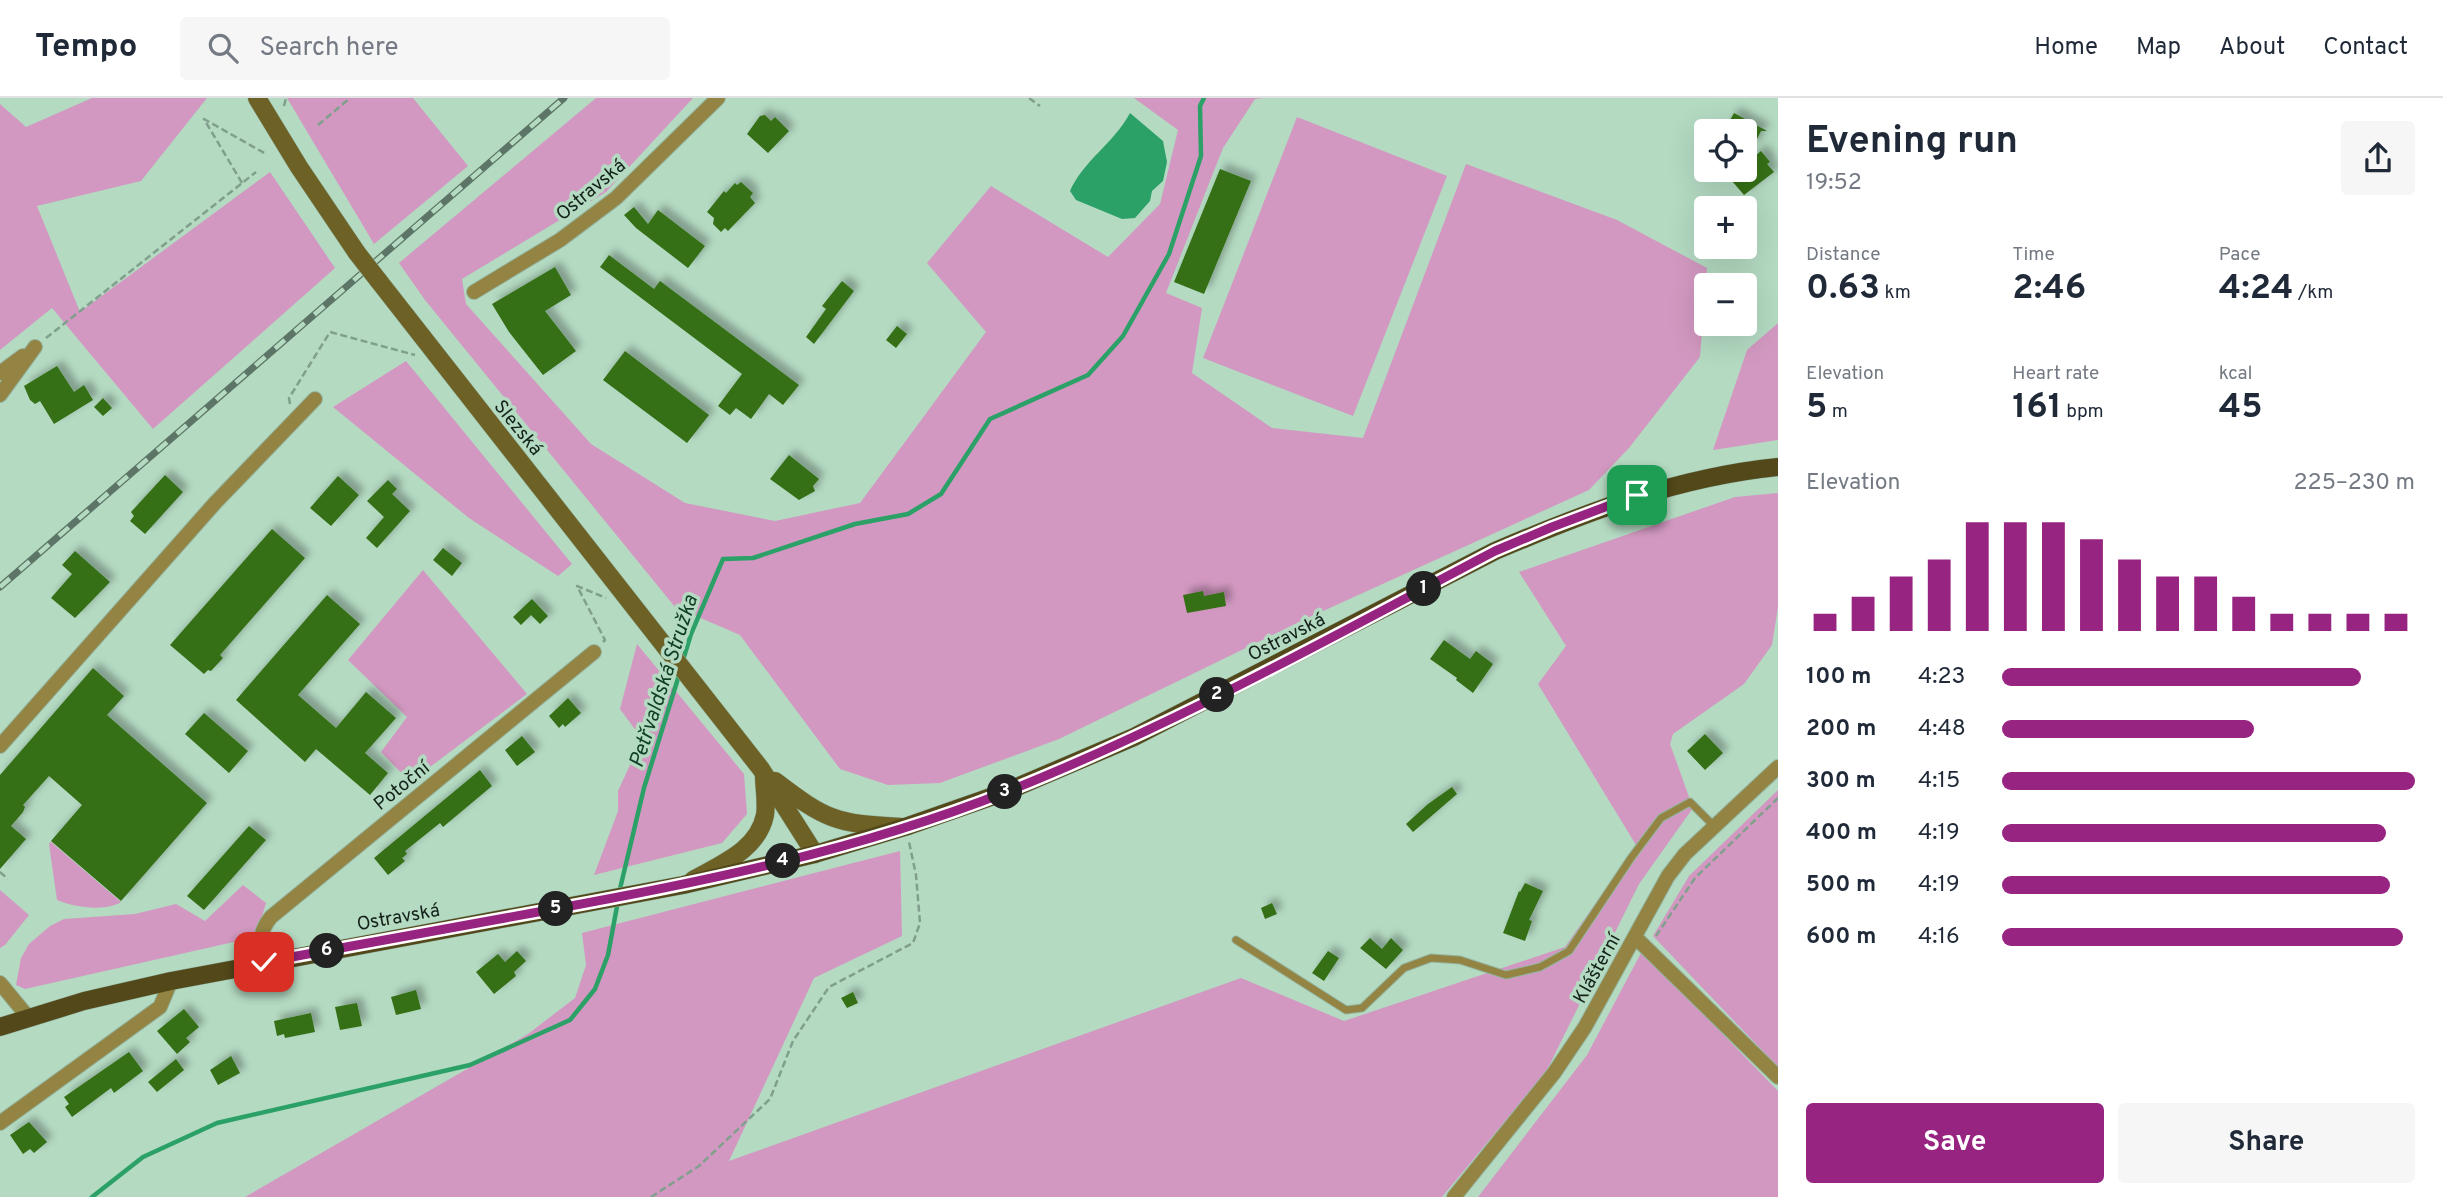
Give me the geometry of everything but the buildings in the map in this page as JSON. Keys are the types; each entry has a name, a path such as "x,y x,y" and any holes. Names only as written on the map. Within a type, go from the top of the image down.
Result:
{"main road":[{"name":"Slezská","path":"257,98 299,167 357,253 763,772 815,854"},
{"name":"Ostravská","path":"0,1027 28,1017 171,981 683,885 815,854 905,827 1005,792 1134,737 1495,551 1552,527 1664,487 1726,473 1778,467"},
{"path":"763,772 810,808 832,819 855,825 905,827"},
{"path":"683,885 739,854 751,842 762,826 765,812 763,772"}],"street":[{"name":"Ostravská","path":"474,292 560,240 616,198 718,98"},
{"path":"0,373 35,346"},
{"path":"0,394 35,346"},
{"path":"0,746 215,503 314,399"},
{"name":"Potoční","path":"264,962 260,940 263,927 271,917 594,652"},
{"name":"Klášterní","path":"1454,1197 1554,1073 1585,1027 1668,876 1685,854 1778,767"},
{"path":"1635,937 1778,1077"},
{"path":"0,1123 160,1007 171,981"},
{"path":"0,983 28,1017"}],"lane":[{"path":"1236,940 1346,1010 1362,1008 1404,968 1431,958 1460,960 1506,975 1540,967 1569,951 1661,818 1690,802 1714,826"}],"path":[{"path":"284,106 286,98"},
{"path":"318,125 350,98"},
{"path":"1029,98 1040,106"},
{"path":"242,183 204,119 266,154"},
{"path":"35,346 256,172"},
{"path":"294,421 289,398 330,331 416,355"},
{"path":"594,652 605,640 577,586 610,599"},
{"path":"1647,949 1695,878 1778,798"},
{"path":"652,1197 699,1166 770,1099 793,1041 829,987 913,943 920,923 916,875 905,827"},
{"path":"0,872 8,879"}],"shaded area":[{"path":"92,98 207,98 141,181 37,206 80,312 270,172 335,268 153,429 52,308 0,350 0,104 26,127"},
{"path":"287,98 413,98 468,166 374,244"},
{"path":"596,98 693,98 606,192 462,279 466,304 591,444 685,503 775,521 860,503 986,332 927,263 991,186 1108,257 1160,204 1178,130 1134,98 1264,98 1255,99 1223,148 1166,293 1202,308 1192,373 1272,428 1363,438 1466,164 1617,220 1707,268 1707,273 1694,273 1694,336 1702,336 1700,357 1629,448 1589,490 1299,622 1059,739 940,783 888,785 840,769 740,635 675,607 425,300 399,263"},
{"path":"1130,113 1163,141 1167,162 1163,181 1152,191 1150,201 1135,218 1122,219 1076,200 1070,191 1083,170"},
{"path":"1297,117 1447,176 1353,416 1203,358"},
{"path":"1778,323 1778,440 1713,450 1747,350"},
{"path":"406,361 572,564 558,576 469,518 333,407"},
{"path":"1778,493 1778,607 1772,645 1744,684 1673,734 1670,744 1693,808 1639,884 1546,1072 1442,1197 245,1197 528,1034 575,998 586,965 582,933 900,851 902,936 814,978 729,1161 1241,978 1344,1021 1565,947 1636,845 1538,684 1566,646 1519,572 1735,497"},
{"path":"423,570 527,694 410,782 381,752 407,717 348,660"},
{"path":"637,644 744,774 747,814 722,843 594,875 618,811 618,791 642,739 620,709"},
{"path":"1778,790 1778,1067 1653,936 1689,876"},
{"path":"51,842 121,902 106,907 89,907 57,900 49,844"},
{"path":"243,885 266,903 256,937 25,989 16,985 21,958 29,944 50,926 64,919 135,914 176,904 205,921"},
{"path":"0,890 29,915 0,948"},
{"path":"1642,951 1778,1091 1778,1197 1478,1197 1587,1055"}],"waterway":[{"name":"Petřvaldská Stružka","path":"683,660 691,634 723,559 753,558 855,524 908,514 941,494 990,419 1088,375 1123,336 1169,254 1201,156 1200,106 1204,98"},
{"name":"Petřvaldská Stružka","path":"619,893 644,788 680,672"},
{"name":"Petřvaldská Stružka","path":"92,1197 143,1157 217,1123 470,1065 570,1020 595,989 608,955 618,901"}],"railway":[{"path":"0,587 564,98"}],"route":[{"path":"264,962 683,885 815,854 905,827 1005,792 1134,737 1495,551 1637,495"}]}
